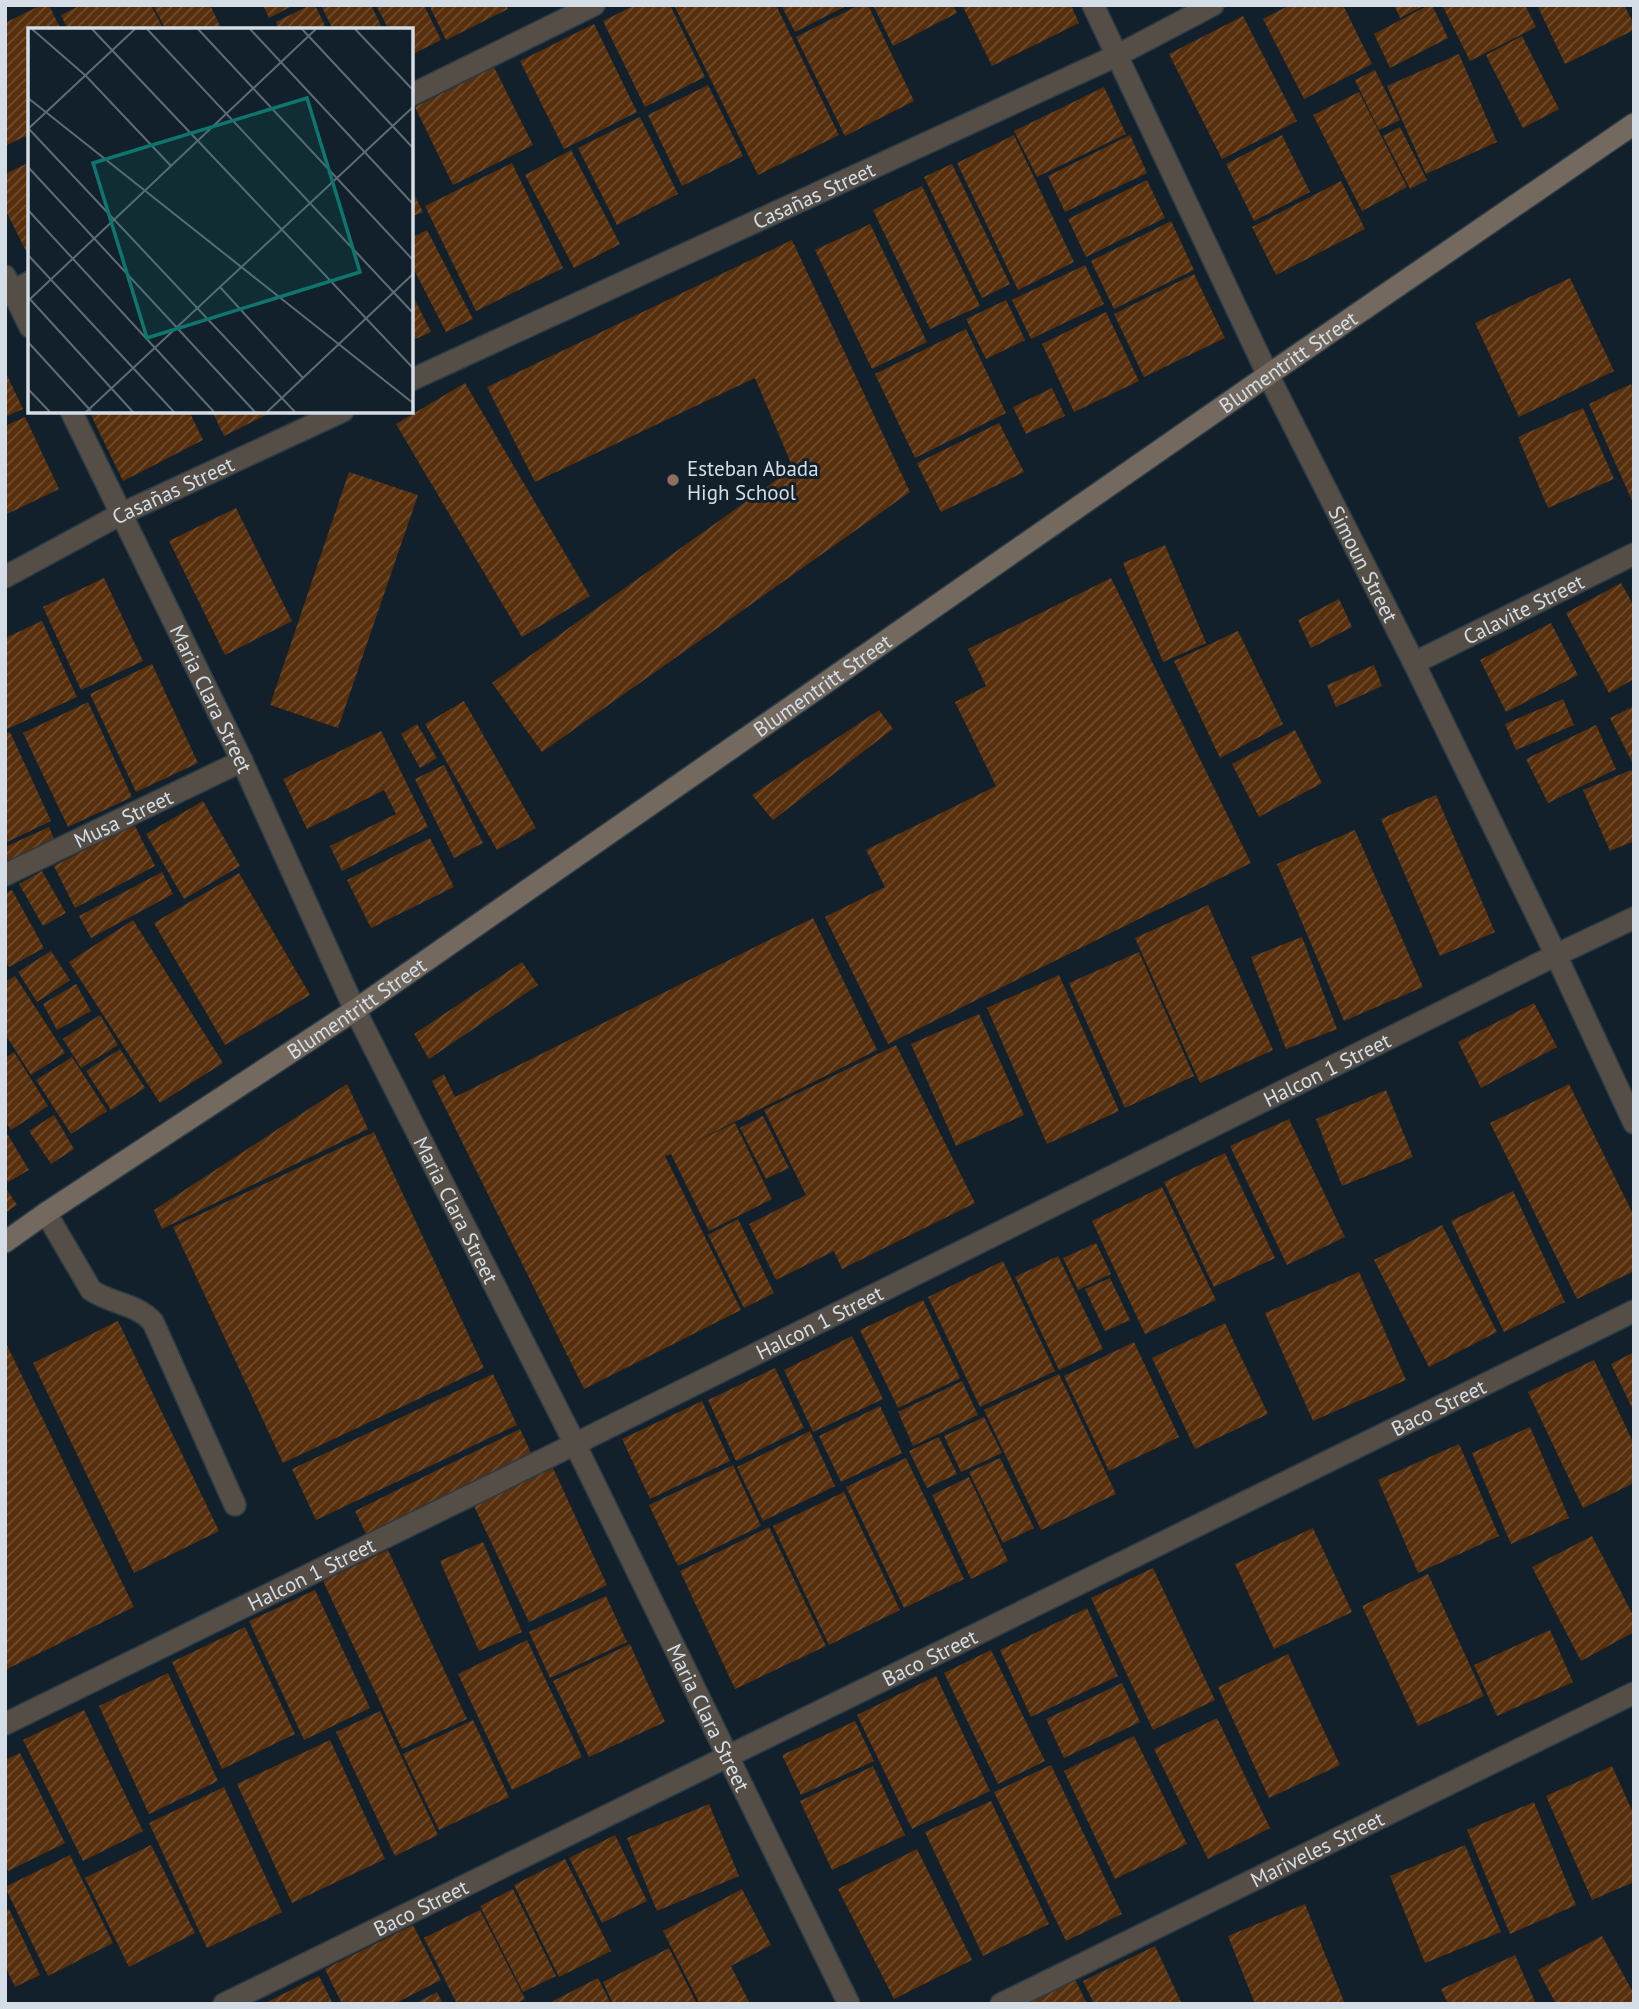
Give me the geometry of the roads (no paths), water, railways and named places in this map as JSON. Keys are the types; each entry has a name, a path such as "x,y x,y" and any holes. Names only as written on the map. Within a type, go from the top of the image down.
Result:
{"main road":[{"name":"Blumentritt Street","path":"5,1242 355,1010 1634,124"}],"street":[{"path":"413,94 594,5"},
{"name":"Simoun Street","path":"1093,5 1268,375 1414,663 1556,955 1634,1123"},
{"name":"Casañas Street","path":"413,379 1118,55 1213,5"},
{"path":"13,286 28,322"},
{"name":"Maria Clara Street","path":"72,413 242,761 355,1010 575,1444 849,2004"},
{"name":"Casañas Street","path":"5,577 121,514 339,413"},
{"name":"Calavite Street","path":"1414,663 1634,554"},
{"name":"Musa Street","path":"5,875 242,761"},
{"name":"Halcon 1 Street","path":"5,1724 1634,918"},
{"path":"46,1213 90,1290 99,1296 144,1312 153,1322 235,1505"},
{"name":"Baco Street","path":"224,2004 1634,1311"},
{"name":"Mariveles Street","path":"1000,2004 1634,1693"}],"place":[{"name":"Esteban Abada High School","path":"673,480"}]}
